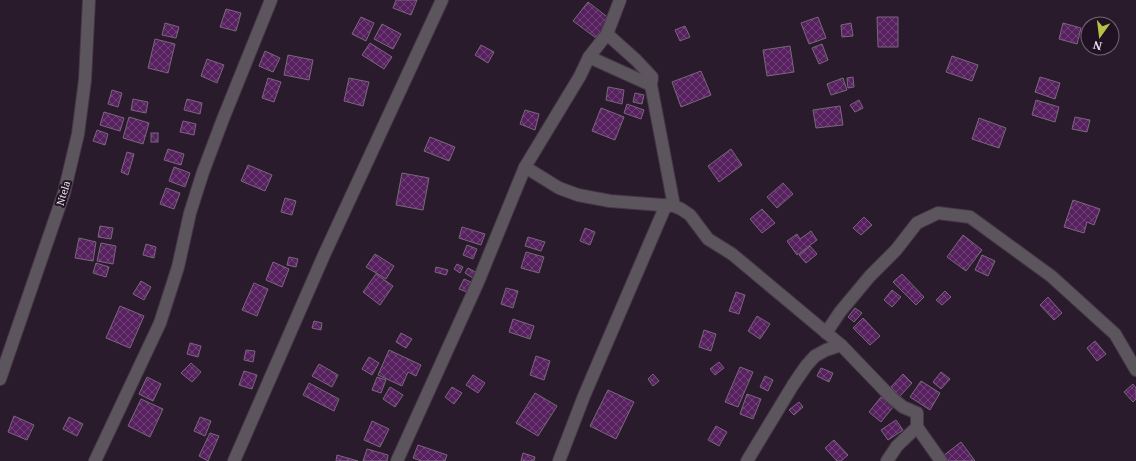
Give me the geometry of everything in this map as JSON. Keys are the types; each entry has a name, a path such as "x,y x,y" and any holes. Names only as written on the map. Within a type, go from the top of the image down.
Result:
{"street":[{"name":"Ntela","path":"0,379 64,193 78,134 85,80 89,0"},
{"path":"95,461 160,323 178,267 190,213 203,172 271,0"},
{"path":"234,461 324,255 442,0"},
{"path":"396,461 478,282 525,167 580,76 589,57 607,34 620,0"},
{"path":"559,461 584,396 670,205 652,78 636,60 607,34"},
{"path":"589,57 651,85"},
{"path":"525,167 559,188 578,195 610,201 670,205 690,215 708,239 732,254 841,345 891,397 903,407 917,413 917,427 941,461"},
{"path":"826,333 840,312 870,276 896,250 917,223 938,214 970,217 1051,276 1115,334 1136,370"},
{"path":"747,461 785,397 806,366 815,356 826,350 841,345"},
{"path":"887,461 898,446 917,427"}],"building":[{"path":"396,0 417,0 411,15 393,8"},
{"path":"588,2 610,19 596,38 573,21"},
{"path":"226,9 241,13 236,31 220,27"},
{"path":"361,17 374,23 366,41 352,34"},
{"path":"818,17 826,38 809,44 801,23"},
{"path":"877,17 898,17 898,47 878,47"},
{"path":"165,23 179,27 176,38 162,35"},
{"path":"851,23 853,36 842,37 841,25"},
{"path":"1063,23 1080,28 1077,44 1059,39"},
{"path":"382,24 401,34 393,49 374,39"},
{"path":"685,26 690,37 680,41 675,30"},
{"path":"155,39 175,44 168,73 148,68"},
{"path":"370,43 392,57 384,69 362,55"},
{"path":"822,44 828,60 819,64 812,48"},
{"path":"481,45 494,52 488,63 475,55"},
{"path":"790,46 794,72 767,76 763,50"},
{"path":"265,51 280,58 273,72 259,66"},
{"path":"288,55 313,60 309,80 284,75"},
{"path":"952,56 978,65 972,81 946,72"},
{"path":"207,59 224,65 217,83 201,76"},
{"path":"701,71 711,95 681,107 672,82"},
{"path":"853,77 854,87 848,88 847,78"},
{"path":"1040,77 1060,83 1055,99 1035,92"},
{"path":"268,78 281,82 274,102 262,98"},
{"path":"349,78 369,82 363,106 344,101"},
{"path":"843,78 847,90 831,95 827,84"},
{"path":"608,87 624,90 622,104 606,100"},
{"path":"112,90 122,93 118,107 108,104"},
{"path":"635,93 644,95 642,104 633,102"},
{"path":"133,99 148,102 146,113 131,110"},
{"path":"187,99 202,103 200,114 184,110"},
{"path":"859,100 863,108 855,112 850,105"},
{"path":"1036,100 1059,107 1055,122 1032,115"},
{"path":"627,104 644,110 641,119 624,113"},
{"path":"840,106 843,125 816,128 813,110"},
{"path":"601,108 624,117 615,140 592,131"},
{"path":"525,110 539,114 535,130 520,124"},
{"path":"104,112 124,118 120,131 100,125"},
{"path":"129,117 149,123 143,144 123,138"},
{"path":"1075,117 1090,120 1087,132 1072,129"},
{"path":"979,118 1006,128 999,148 972,139"},
{"path":"183,121 196,124 194,135 180,132"},
{"path":"97,130 108,134 105,145 93,141"},
{"path":"151,133 158,133 158,142 151,142"},
{"path":"430,137 455,147 449,161 424,151"},
{"path":"168,149 184,154 181,165 164,160"},
{"path":"731,149 742,165 719,182 708,166"},
{"path":"127,152 134,154 128,175 121,172"},
{"path":"248,165 272,175 265,191 241,181"},
{"path":"174,167 190,173 185,187 169,181"},
{"path":"402,173 429,178 423,210 396,205"},
{"path":"783,183 793,194 777,208 767,197"},
{"path":"166,188 180,193 174,209 160,204"},
{"path":"285,198 296,201 292,215 281,212"},
{"path":"1073,200 1100,209 1094,225 1087,222 1084,233 1064,227"},
{"path":"762,209 775,223 762,233 750,219"},
{"path":"864,217 872,225 861,235 853,228"},
{"path":"100,226 113,228 111,239 98,237"},
{"path":"462,227 485,234 481,245 459,238"},
{"path":"585,228 595,232 590,245 580,241"},
{"path":"811,231 817,240 797,255 787,241 797,234 800,239"},
{"path":"963,235 982,250 966,271 947,257"},
{"path":"528,237 545,242 541,251 525,246"},
{"path":"79,238 96,242 93,261 75,258"},
{"path":"101,243 116,246 113,264 97,261"},
{"path":"146,244 156,247 154,258 143,255"},
{"path":"467,245 477,249 473,259 463,255"},
{"path":"810,246 817,254 806,263 799,255"},
{"path":"526,252 544,257 539,273 521,268"},
{"path":"375,254 394,266 386,279 366,267"},
{"path":"982,255 995,261 988,276 975,270"},
{"path":"289,257 298,259 296,267 287,265"},
{"path":"273,262 289,269 282,287 266,280"},
{"path":"96,263 109,267 106,277 93,273"},
{"path":"457,264 463,267 460,273 454,269"},
{"path":"436,267 448,270 446,275 435,272"},
{"path":"468,268 479,274 476,280 465,273"},
{"path":"376,274 393,286 380,305 363,292"},
{"path":"902,274 924,297 916,305 893,282"},
{"path":"464,279 471,282 467,292 459,289"},
{"path":"141,281 151,287 144,300 133,294"},
{"path":"254,283 268,289 257,316 242,310"},
{"path":"506,288 518,291 513,308 501,304"},
{"path":"892,290 901,297 892,307 884,300"},
{"path":"945,291 951,297 942,305 936,300"},
{"path":"736,292 745,295 739,314 729,311"},
{"path":"1048,297 1062,313 1054,320 1040,305"},
{"path":"120,306 144,316 130,348 106,338"},
{"path":"855,308 862,313 854,322 848,317"},
{"path":"757,316 770,324 760,339 748,331"},
{"path":"863,318 880,336 870,345 853,328"},
{"path":"513,319 534,326 530,339 509,332"},
{"path":"314,321 322,323 321,330 312,328"},
{"path":"704,330 716,334 711,351 699,347"},
{"path":"401,333 412,339 406,348 396,342"},
{"path":"1095,341 1106,354 1097,361 1087,348"},
{"path":"190,343 201,346 198,357 187,354"},
{"path":"246,350 255,351 253,362 244,360"},
{"path":"389,350 421,365 416,376 408,372 402,386 378,375"},
{"path":"536,356 550,361 544,380 530,375"},
{"path":"369,357 379,363 372,375 362,369"},
{"path":"719,362 724,368 715,375 710,369"},
{"path":"191,363 201,372 192,382 181,373"},
{"path":"319,364 338,375 332,387 312,376"},
{"path":"740,367 753,372 738,407 725,402"},
{"path":"821,368 833,373 829,382 817,376"},
{"path":"244,371 257,375 252,389 239,385"},
{"path":"941,372 950,379 941,389 933,382"},
{"path":"653,374 659,381 653,386 648,379"},
{"path":"903,374 912,383 900,396 891,387"},
{"path":"473,375 485,383 478,393 466,385"},
{"path":"765,376 773,380 768,391 760,387"},
{"path":"147,377 161,384 153,401 139,394"},
{"path":"377,377 386,380 381,393 372,390"},
{"path":"921,381 940,393 930,410 910,397"},
{"path":"309,383 339,399 334,411 303,395"},
{"path":"1133,384 1136,388 1136,399 1133,402 1124,392"},
{"path":"390,387 403,395 395,407 383,399"},
{"path":"452,387 462,393 454,404 445,397"},
{"path":"608,390 634,402 616,439 590,426"},
{"path":"535,393 557,406 538,436 516,423"},
{"path":"747,394 761,399 753,419 740,414"},
{"path":"881,397 893,407 881,422 869,412"},
{"path":"141,399 163,409 150,437 128,426"},
{"path":"799,402 803,407 794,415 789,410"},
{"path":"14,416 34,425 27,440 8,432"},
{"path":"69,417 83,424 77,436 63,429"},
{"path":"200,417 211,421 205,436 194,431"},
{"path":"896,420 903,430 888,440 881,430"},
{"path":"372,421 389,429 380,447 364,440"},
{"path":"716,426 727,432 719,446 708,440"},
{"path":"210,433 219,436 208,461 199,456"},
{"path":"834,440 848,455 841,461 837,461 825,448"},
{"path":"961,442 975,461 947,461 943,456"},
{"path":"418,445 447,455 445,461 421,461 413,458"},
{"path":"367,449 388,455 387,461 363,461"},
{"path":"523,453 535,457 534,461 521,461"},
{"path":"337,455 358,461 336,461"}]}
